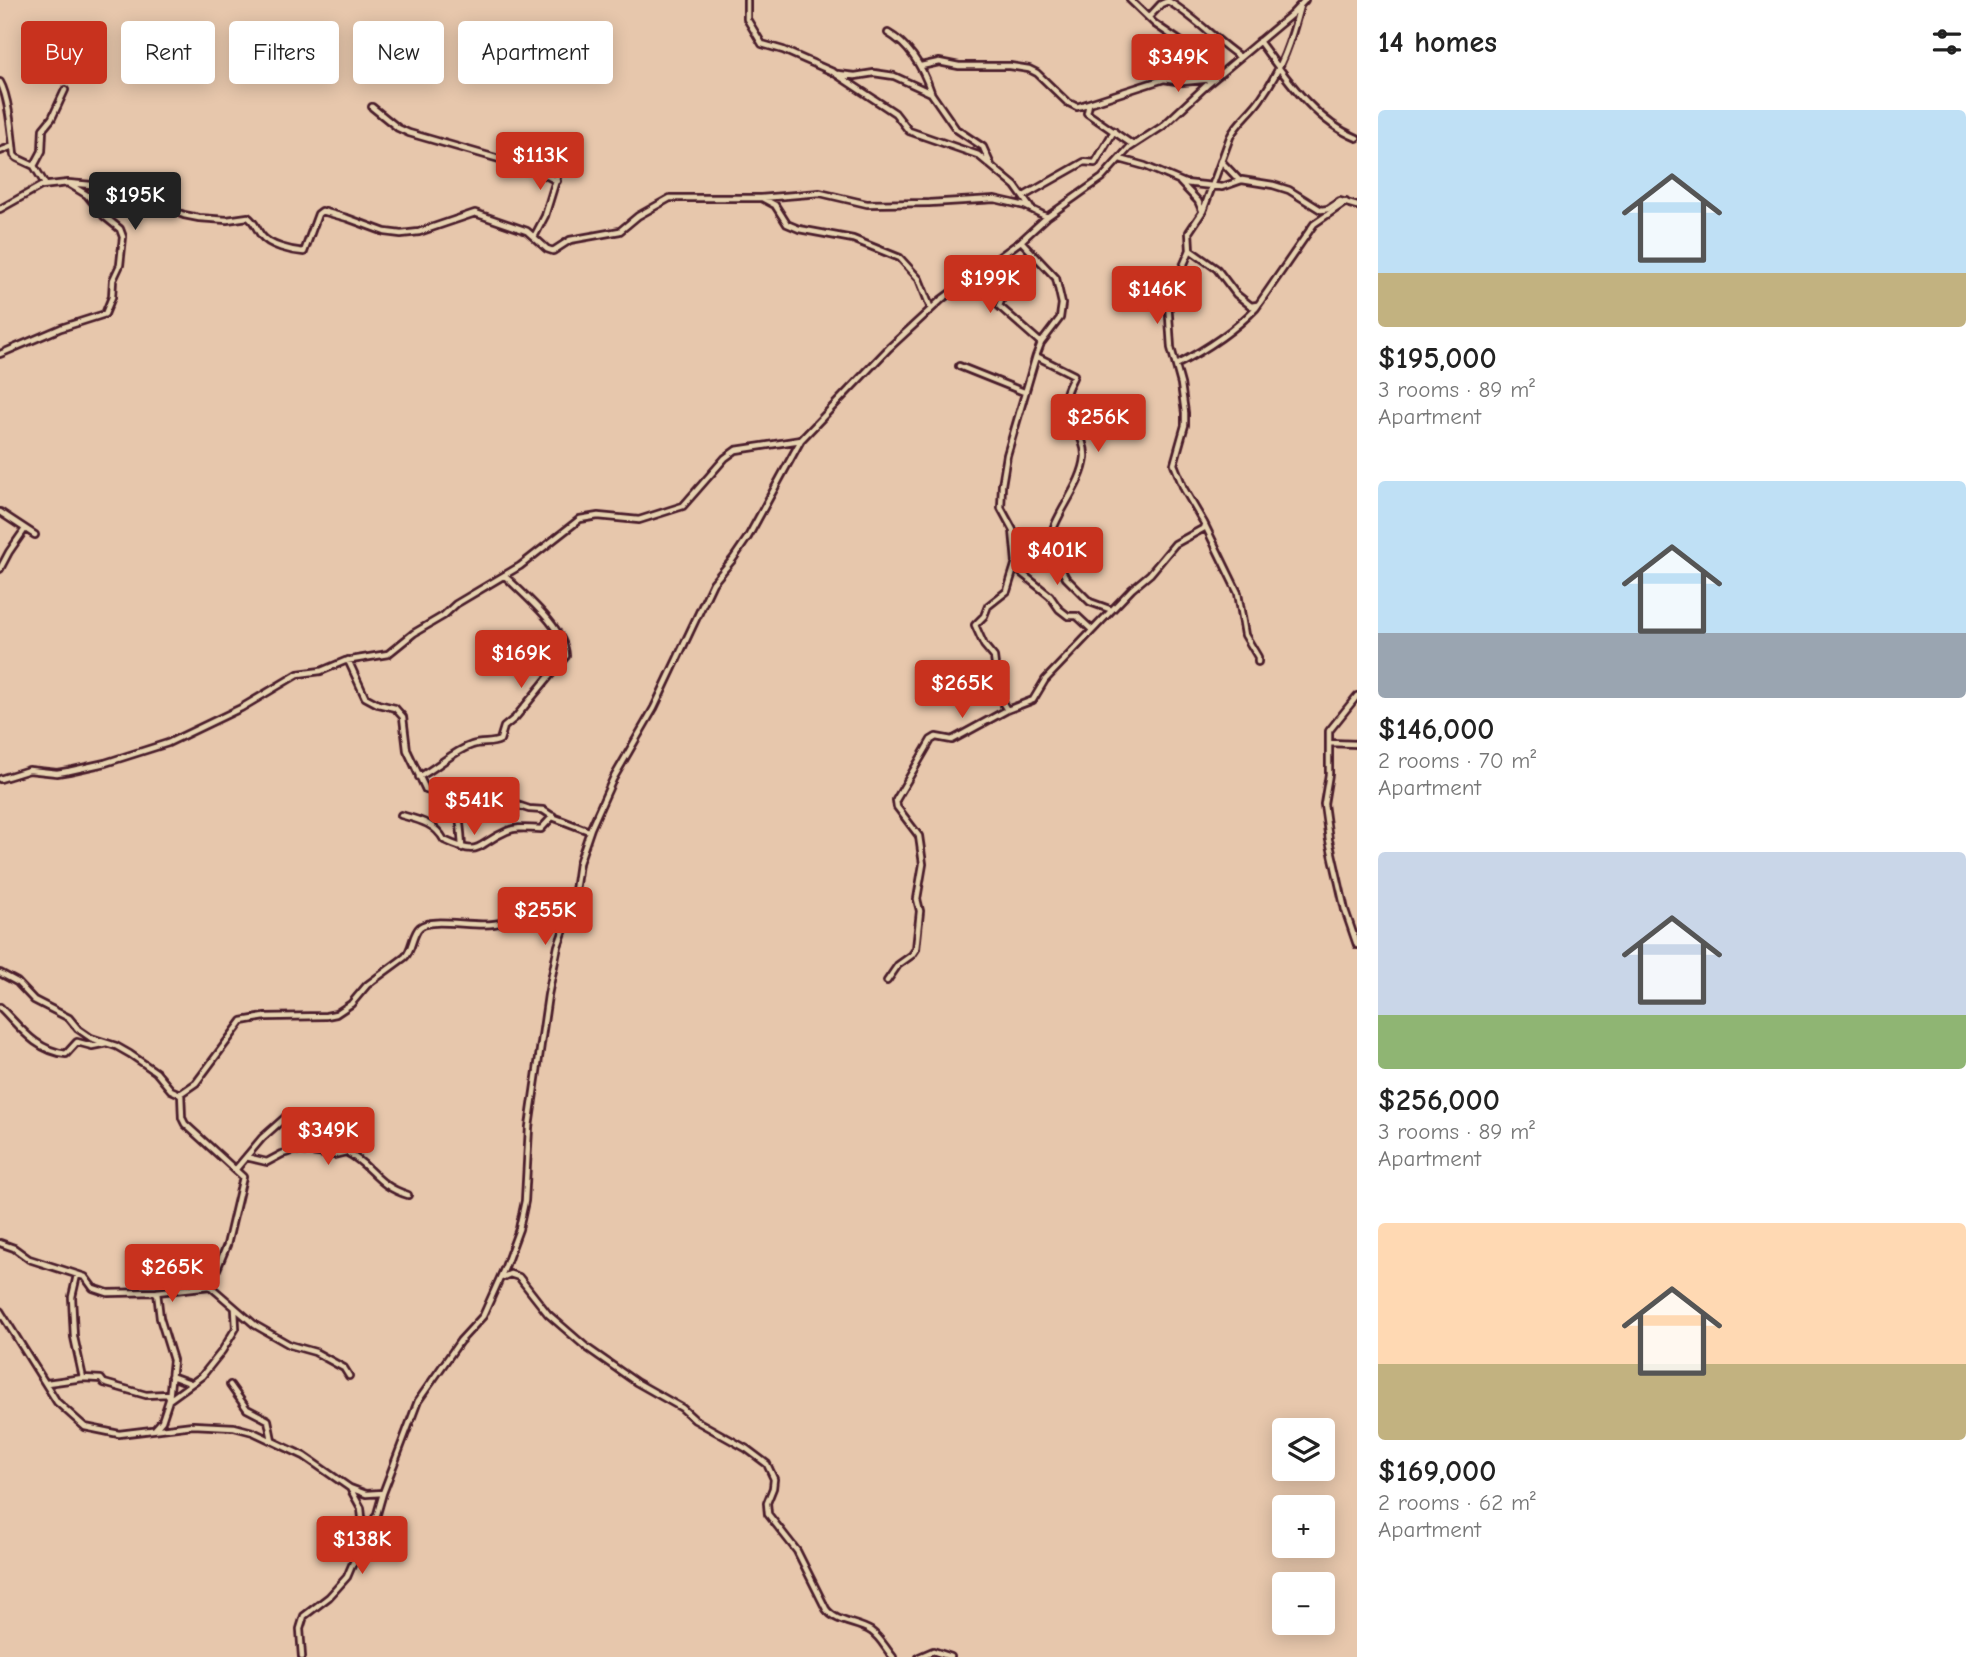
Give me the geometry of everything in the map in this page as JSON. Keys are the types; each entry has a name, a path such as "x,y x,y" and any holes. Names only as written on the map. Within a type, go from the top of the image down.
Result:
{"street":[{"path":"747,0 747,19 762,44 783,50 836,74 895,113 909,131 960,151 977,154 1024,196 1031,208"},
{"path":"1130,0 1193,50 1219,75"},
{"path":"302,1657 300,1629 304,1616 329,1597 347,1577 377,1514 418,1401 460,1341 483,1316 500,1278 524,1210 529,1127 537,1065 558,946 573,905 576,873 589,831 613,779 654,708 710,588 748,537 801,440 889,348 958,285 1000,257 1047,217 1102,178 1133,145 1155,133 1305,0"},
{"path":"1149,17 1161,4 1168,1 1200,23 1240,57"},
{"path":"1258,662 1258,657 1246,638 1238,593 1186,493 1174,464 1185,422 1181,384 1170,341 1168,301 1190,250 1188,234 1203,211 1232,132 1255,107 1280,69 1300,5"},
{"path":"888,33 908,50 920,66 931,93 956,130 983,147 991,166"},
{"path":"1259,41 1318,112 1336,127 1357,138"},
{"path":"920,66 939,62 959,66 1023,67 1037,73 1077,107 1164,79 1182,82 1213,79"},
{"path":"836,74 855,76 874,73 894,76 931,93"},
{"path":"0,82 5,90 17,158 34,166 45,184"},
{"path":"34,166 42,151 43,130 52,118 65,90"},
{"path":"1089,103 1087,114 1133,145"},
{"path":"372,107 398,128 409,133 534,169 557,181"},
{"path":"1024,196 1084,162 1095,163 1114,131"},
{"path":"0,150 13,146"},
{"path":"534,237 545,216 564,154"},
{"path":"1120,159 1180,182 1222,187 1240,180 1285,188 1321,210 1340,201 1357,206"},
{"path":"1222,162 1240,180"},
{"path":"1180,182 1198,201 1203,211"},
{"path":"0,354 108,311 113,293 112,283 121,262 123,237 120,229 104,216 87,195 68,183"},
{"path":"0,209 45,184 103,186 121,196 144,200 191,216 226,219 248,217 254,221 263,238 290,250 302,252 318,214 322,211 385,232 401,234 419,232 475,213 523,229 553,251 570,240 620,231 638,216 670,198 761,198 820,193 867,204 929,203 981,198 1015,202 1047,217"},
{"path":"761,198 775,205 783,220 799,229 853,239 900,258 919,279 931,309"},
{"path":"1175,365 1238,327 1259,304 1314,225 1346,202"},
{"path":"1021,241 1059,285 1062,307 1060,316 1041,343 1024,392 1006,461 1000,505 1013,530 1019,571 1050,596 1059,609 1068,616 1077,616 1092,630"},
{"path":"1190,250 1217,269 1241,299 1251,306 1259,304"},
{"path":"1000,257 1005,289 999,306 1041,343"},
{"path":"1036,356 1074,374 1066,393 1066,410 1085,454 1073,490 1057,517 1050,549 1066,578 1090,602 1112,611"},
{"path":"959,366 1024,392"},
{"path":"0,779 29,771 69,771 163,745 242,708 298,674 321,671 348,660 388,654 456,604 505,576 580,519 599,516 639,520 676,509 683,506 725,457 736,450 801,440"},
{"path":"0,512 35,535"},
{"path":"887,981 898,965 916,949 920,911 917,900 923,864 919,836 897,807 897,799 932,739 952,740 1007,710 1033,700 1045,680 1150,574 1175,544 1206,527"},
{"path":"0,569 25,529"},
{"path":"1007,710 999,697 994,657 984,645 975,625 990,604 1007,591 1016,563 1029,545 1052,532"},
{"path":"419,777 436,769 470,745 500,740 504,727 516,718 566,656 555,629 505,576"},
{"path":"348,660 359,678 365,697 395,708 403,718 407,750 426,790 443,793 453,802 460,825 462,848"},
{"path":"1357,696 1329,731 1329,775 1324,796 1325,817 1345,911 1357,945"},
{"path":"1329,743 1357,744"},
{"path":"511,803 529,809 544,810 589,831"},
{"path":"401,815 429,824 440,832 444,840 462,848 477,850 497,836 514,829 541,829 553,816"},
{"path":"181,1093 196,1083 240,1022 265,1017 336,1014 351,1004 367,985 405,957 417,931 423,925 498,923 509,917 522,903 553,909 573,905"},
{"path":"0,973 17,982 34,1000 69,1017 78,1029 88,1036 130,1054 156,1072 171,1090 181,1093"},
{"path":"0,1007 26,1035 47,1050 66,1054 76,1042 92,1046 107,1043"},
{"path":"181,1093 182,1118 185,1125 243,1177 224,1256 211,1286"},
{"path":"236,1169 267,1133 289,1114"},
{"path":"246,1157 267,1162 296,1150 334,1155 346,1152 365,1165 378,1181 394,1191 408,1195"},
{"path":"0,1243 14,1248 29,1259 87,1278 95,1289 108,1293 157,1292 211,1286 255,1325 295,1348 312,1350 346,1369 349,1376"},
{"path":"500,1278 510,1274 519,1278 548,1314 586,1347 636,1382 682,1408 702,1424 762,1460 774,1479 767,1503 768,1514 799,1554 824,1606 833,1617 874,1633 893,1657"},
{"path":"77,1275 72,1297 74,1337 83,1378"},
{"path":"155,1429 162,1421 169,1397 172,1356 160,1318 157,1292"},
{"path":"47,1383 83,1378 103,1380 146,1395 174,1398 202,1376 233,1335 236,1328 235,1308"},
{"path":"0,1311 59,1405 85,1427 119,1434 222,1425 253,1432 272,1440 314,1462 350,1489 366,1494 383,1493"},
{"path":"171,1376 190,1384"},
{"path":"230,1385 245,1407 268,1420 272,1440"},
{"path":"350,1489 360,1508 364,1537"},
{"path":"919,1657 933,1651 951,1657"}]}
